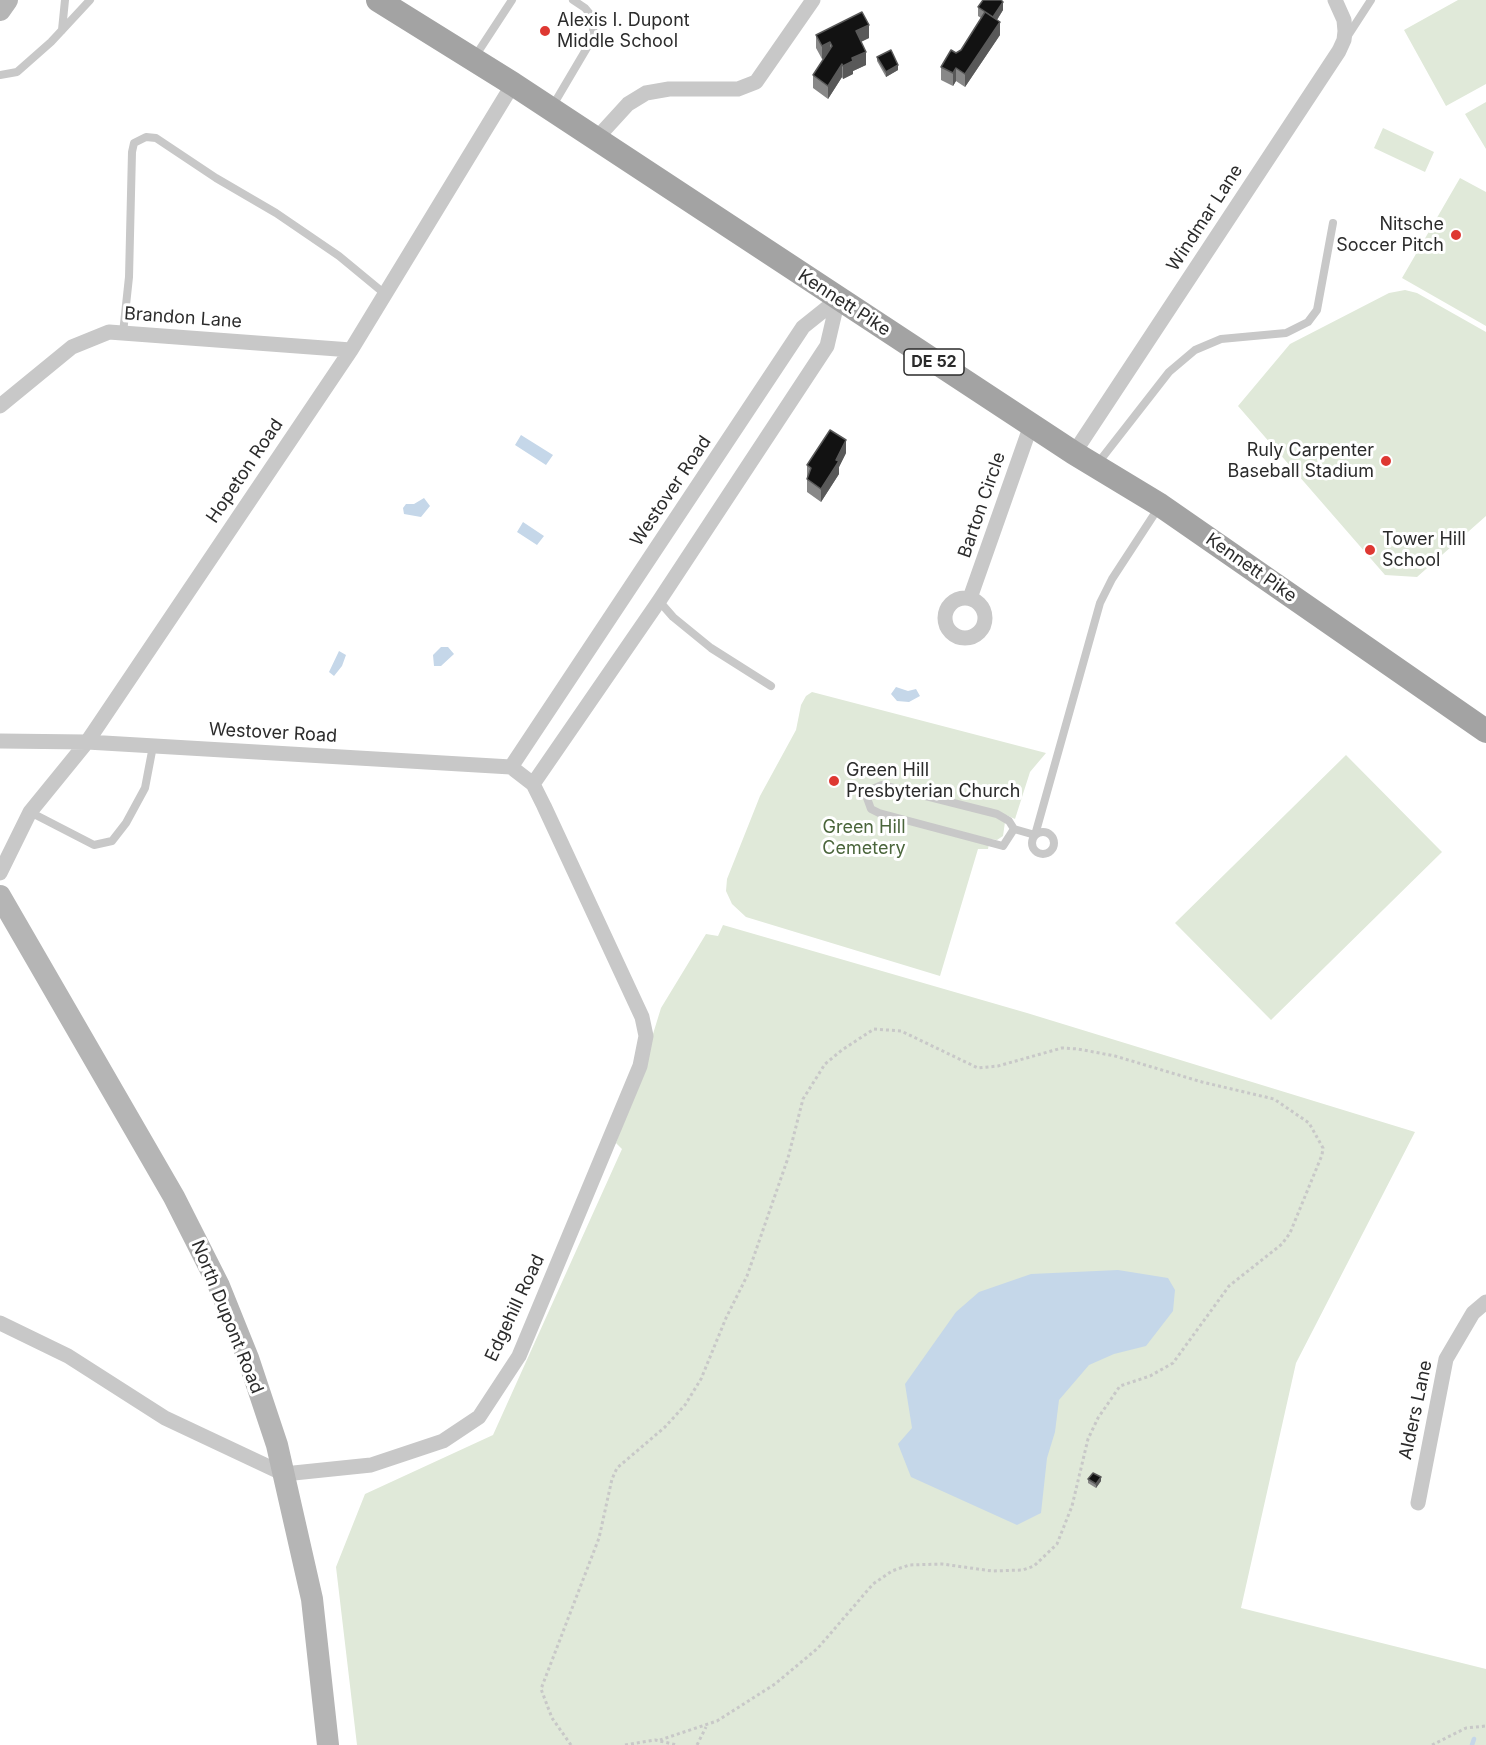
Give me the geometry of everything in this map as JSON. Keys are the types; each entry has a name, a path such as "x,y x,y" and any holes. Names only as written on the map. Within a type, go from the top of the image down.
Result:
{"main road":[{"path":"0,10 7,0"},
{"name":"Kennett Pike","path":"378,0 513,84 1074,453 1160,505 1486,731"},
{"name":"North Dupont Road","path":"0,896 190,1228 219,1286 248,1358 284,1474 312,1599 328,1745"}],"street":[{"path":"596,139 628,104 646,93 669,89 738,89 756,82 813,0"},
{"path":"1335,0 1344,21 1344,40"},
{"name":"Windmar Lane","path":"1074,453 1344,40"},
{"name":"Hopeton Road","path":"0,873 30,813 87,742 351,350 513,84"},
{"path":"533,784 659,601 827,346 838,299"},
{"name":"Westover Road","path":"0,741 87,742 512,767 803,327 838,299"},
{"name":"Brandon Lane","path":"0,406 72,347 109,332 351,350"},
{"name":"Barton Circle","path":"970,598 1031,425"},
{"name":"Edgehill Road","path":"284,1474 371,1465 443,1441 479,1417 519,1356 640,1066 646,1036 642,1017 533,784 512,767"},
{"name":"Alders Lane","path":"1418,1503 1446,1359 1473,1313 1486,1302"},
{"path":"0,1323 68,1356 165,1418 284,1474"}],"lane":[{"path":"62,30 65,0"},
{"path":"0,75 17,72 90,0"},
{"path":"473,59 512,0"},
{"path":"550,109 591,41 594,20 585,8 573,0"},
{"path":"1344,40 1371,0"},
{"path":"123,333 129,277 132,152 134,143 146,137 156,138 216,178 276,213 339,256 385,294"},
{"path":"1095,466 1169,372 1195,350 1221,339 1286,333 1308,322 1317,310 1333,224"},
{"path":"1014,830 1003,846 879,813 872,809 867,798 870,790 882,785 997,814 1009,821 1014,830 1035,835 1100,603 1112,579 1160,505"},
{"path":"659,601 674,617 711,648 771,686"},
{"path":"30,813 94,844 104,845 112,841 122,829 145,788 153,746"}],"path":[{"path":"571,1745 552,1718 541,1689 599,1538 612,1479 617,1468 665,1427 685,1406 701,1379 726,1318 747,1276 788,1158 803,1100 825,1064 874,1029 901,1031 978,1068 998,1066 1062,1048 1078,1049 1115,1056 1202,1082 1274,1099 1309,1123 1323,1148 1322,1155 1290,1233 1282,1244 1229,1286 1173,1362 1150,1376 1120,1386 1098,1418 1088,1439 1072,1506 1057,1544 1034,1566 1023,1570 992,1571 942,1564 909,1565 892,1571 873,1584 818,1648 798,1666 733,1711 707,1725 660,1740 625,1745"},
{"path":"697,1745 707,1725"},
{"path":"1432,1745 1467,1728 1486,1726"},
{"path":"660,1740 677,1745"}],"green space":[{"path":"1458,0 1486,0 1486,84 1446,106 1404,30"},
{"path":"1486,102 1486,149 1465,114"},
{"path":"1383,128 1434,152 1425,172 1374,148"},
{"name":"Nitsche Soccer Pitch","path":"1460,178 1486,192 1486,326 1402,278"},
{"name":"Ruly Carpenter Baseball Stadium","path":"1405,290 1417,293 1486,332 1486,516 1417,577 1385,575 1238,406 1290,344 1389,293"},
{"name":"Green Hill Cemetery","path":"812,692 1046,753 1030,772 1015,819 1006,815 1003,836 997,840 990,839 988,849 978,849 940,976 746,917 732,904 726,891 727,879 760,796 796,730 801,705 806,696"},
{"path":"1346,755 1442,852 1271,1020 1175,923"},
{"path":"723,925 1027,1013 1415,1132 1296,1363 1241,1608 1486,1669 1486,1745 357,1745 336,1567 365,1494 493,1435 622,1149 616,1143 636,1089 661,1008 706,934 718,936"}],"water":[{"path":"521,435 553,455 546,465 515,445"},
{"path":"424,498 430,506 421,517 404,514 403,508 406,504 414,504"},
{"path":"523,522 544,536 537,545 517,532"},
{"path":"441,647 448,647 454,654 441,666 434,666 433,655"},
{"path":"339,651 346,655 342,666 334,676 329,672"},
{"path":"896,687 908,691 916,689 920,696 909,702 897,701 891,694"},
{"path":"1118,1270 1168,1278 1175,1290 1173,1311 1146,1346 1114,1354 1089,1365 1059,1400 1055,1432 1047,1458 1041,1513 1017,1525 911,1477 898,1444 912,1428 905,1384 956,1312 979,1292 1031,1274"}],"building":[{"path":"983,0 1003,2 993,17 978,7"},
{"path":"862,12 869,25 856,31 866,52 852,58 853,61 843,66 842,64 828,86 813,75 832,46 830,42 822,46 816,35"},
{"path":"985,12 1000,22 965,74 956,68 953,73 941,67 951,50 956,53 961,50"},
{"path":"891,50 898,65 886,72 877,57"},
{"path":"830,430 846,440 836,460 839,461 821,489 807,479 811,468 807,465"},
{"path":"1093,1473 1101,1477 1096,1484 1088,1479"}],"waterway":[{"path":"1472,1745 1474,1739"}],"place":[{"name":"Alexis I. Dupont Middle School","path":"545,31"},
{"name":"Nitsche Soccer Pitch","path":"1456,235"},
{"name":"Ruly Carpenter Baseball Stadium","path":"1386,461"},
{"name":"Tower Hill School","path":"1370,550"},
{"name":"Green Hill Presbyterian Church","path":"834,781"}]}
